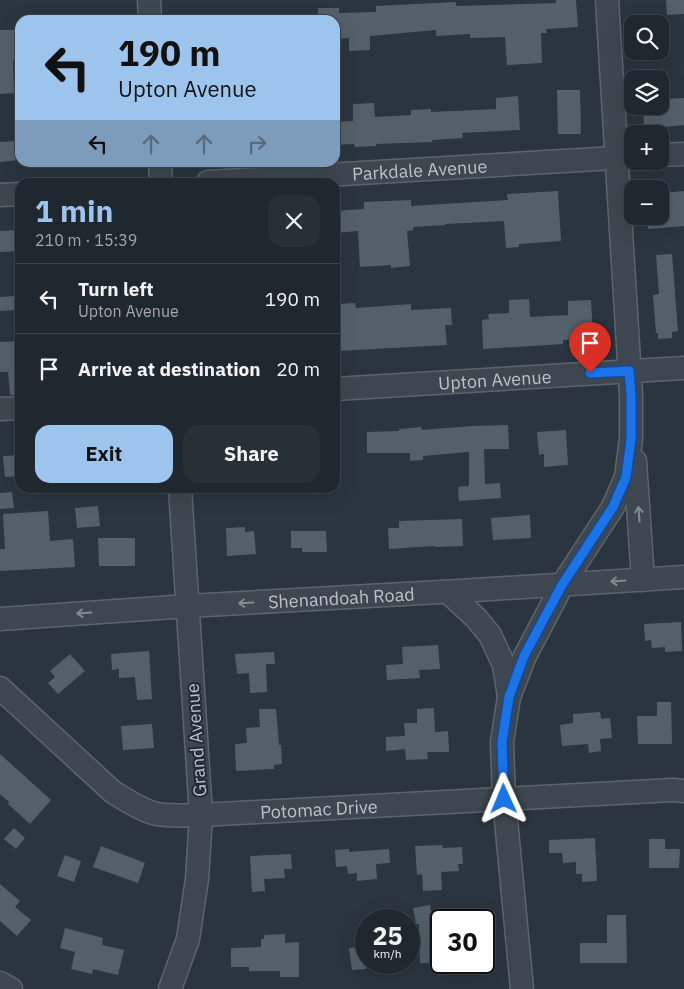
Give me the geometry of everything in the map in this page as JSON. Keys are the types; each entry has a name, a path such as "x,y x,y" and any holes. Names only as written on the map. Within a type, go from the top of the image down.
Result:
{"street":[{"path":"149,0 150,15"},
{"path":"607,0 624,158"},
{"path":"669,155 684,154"},
{"name":"Parkdale Avenue","path":"277,178 624,158"},
{"path":"624,170 629,371 643,580"},
{"path":"0,195 15,194"},
{"name":"Upton Avenue","path":"340,389 684,368"},
{"path":"522,989 504,799 502,742 509,697 524,656 562,585 613,507 626,477 631,439 631,395"},
{"path":"0,409 15,408"},
{"name":"Grand Avenue","path":"170,989 188,939 198,879 201,815 180,493"},
{"name":"Shenandoah Road","path":"0,619 684,577"},
{"path":"448,592 476,618 490,635 504,665 509,697"},
{"name":"Potomac Drive","path":"0,688 113,792 128,802 154,814 176,816 201,815 673,790 684,791"},
{"path":"0,983 11,989"}],"building":[{"path":"556,0 576,0 578,27 546,29 547,33 541,33 542,63 507,65 505,37 470,38 470,34 436,36 436,30 370,36 370,50 349,51 349,38 340,39 340,15 318,15 318,8 339,8 339,13 376,12 376,6 456,2 456,6 556,3"},
{"path":"666,0 684,0 684,14 667,15"},
{"path":"0,30 15,30 15,61 13,61 14,93 0,94"},
{"path":"557,90 580,90 581,134 558,134"},
{"path":"518,96 520,130 462,133 463,138 432,140 432,142 376,144 376,146 355,147 354,144 340,145 340,122 353,121 353,104 374,103 375,117 411,115 411,110 431,109 431,112 496,109 496,98"},
{"path":"684,98 684,125 644,125 643,115 669,115 669,99"},
{"path":"15,141 15,160 0,162 0,142"},
{"path":"558,191 561,241 519,244 519,247 506,248 504,221 413,227 413,230 407,231 410,266 391,268 391,265 360,267 358,231 340,233 340,211 364,209 364,202 411,200 411,206 508,200 507,194"},
{"path":"684,191 684,226 648,229 648,225 669,225 669,192"},
{"path":"15,230 15,251 0,252 0,231"},
{"path":"672,254 678,331 672,332 672,338 658,339 653,295 659,294 656,255"},
{"path":"15,296 15,310 0,311 0,297"},
{"path":"529,299 530,317 568,315 568,301 591,300 593,338 563,340 563,344 483,349 482,320 489,319 488,314 509,313 509,300"},
{"path":"355,303 356,308 411,304 411,310 451,308 452,325 445,325 447,345 340,351 340,304"},
{"path":"15,341 15,395 10,395 8,372 0,372 0,342"},
{"path":"508,425 509,449 484,449 485,484 500,483 501,498 459,501 458,487 469,486 469,452 423,456 423,460 410,461 410,453 367,453 367,432 399,431 399,429 421,427 422,430"},
{"path":"566,430 568,465 544,467 544,454 539,455 537,432"},
{"path":"15,455 15,476 5,477 3,456"},
{"path":"12,492 14,508 0,509 0,493"},
{"path":"98,506 100,526 77,528 75,508"},
{"path":"48,511 50,541 73,539 75,567 0,571 0,549 5,549 3,514"},
{"path":"530,515 531,538 493,540 491,518"},
{"path":"462,519 463,546 389,549 388,528 399,528 399,521"},
{"path":"245,527 245,532 254,531 256,554 227,556 226,528"},
{"path":"291,531 326,531 327,552 302,552 302,548 291,548"},
{"path":"98,538 135,538 135,566 99,566"},
{"path":"681,622 682,651 665,652 665,647 652,648 651,640 645,641 644,624"},
{"path":"438,645 440,669 419,670 420,678 387,680 386,665 403,664 402,647"},
{"path":"149,651 152,699 137,700 135,677 119,678 119,669 112,670 111,654"},
{"path":"274,652 275,664 266,664 267,692 250,693 249,673 237,674 235,654"},
{"path":"70,654 85,671 58,694 48,683 55,677 50,671"},
{"path":"657,702 671,702 672,744 638,744 637,716 657,716"},
{"path":"434,708 435,732 448,731 449,752 427,752 428,759 406,760 405,749 386,751 386,737 405,736 404,723 417,723 417,709"},
{"path":"259,709 276,709 282,764 274,765 274,769 236,771 235,744 247,743 246,728 260,727"},
{"path":"600,712 601,719 610,718 612,738 600,739 601,751 589,753 588,744 562,746 560,725 573,723 573,714"},
{"path":"152,724 154,748 123,750 121,726"},
{"path":"0,754 51,800 30,824 0,794"},
{"path":"14,828 25,838 16,849 4,839"},
{"path":"595,838 597,881 582,882 582,874 576,874 576,862 563,863 562,853 549,853 549,840"},
{"path":"649,839 665,839 665,849 680,849 679,868 649,868"},
{"path":"442,845 443,848 462,847 463,864 458,864 459,871 441,872 442,890 423,891 422,874 417,875 415,846"},
{"path":"101,846 145,863 138,883 93,867"},
{"path":"349,849 349,852 389,849 390,863 376,864 377,879 357,881 357,873 348,874 347,866 336,867 335,850"},
{"path":"291,854 292,869 284,869 285,878 264,879 265,891 252,892 250,856"},
{"path":"65,855 81,861 74,882 57,876"},
{"path":"0,884 20,901 15,907 31,920 17,936 0,921"},
{"path":"430,905 430,963 420,963 420,909 413,908"},
{"path":"607,915 626,915 627,963 580,963 580,943 607,943"},
{"path":"65,928 103,938 102,945 124,950 118,975 93,969 92,974 71,969 75,952 60,948"},
{"path":"285,934 285,943 299,942 299,977 280,977 280,971 249,971 249,967 231,967 231,948 261,947 261,939 264,939 264,935"},
{"path":"355,947 355,970 352,970 349,948"}],"route":[{"path":"504,799 502,742 509,697 524,656 562,585 613,507 626,477 631,439 629,371 590,373"}]}
